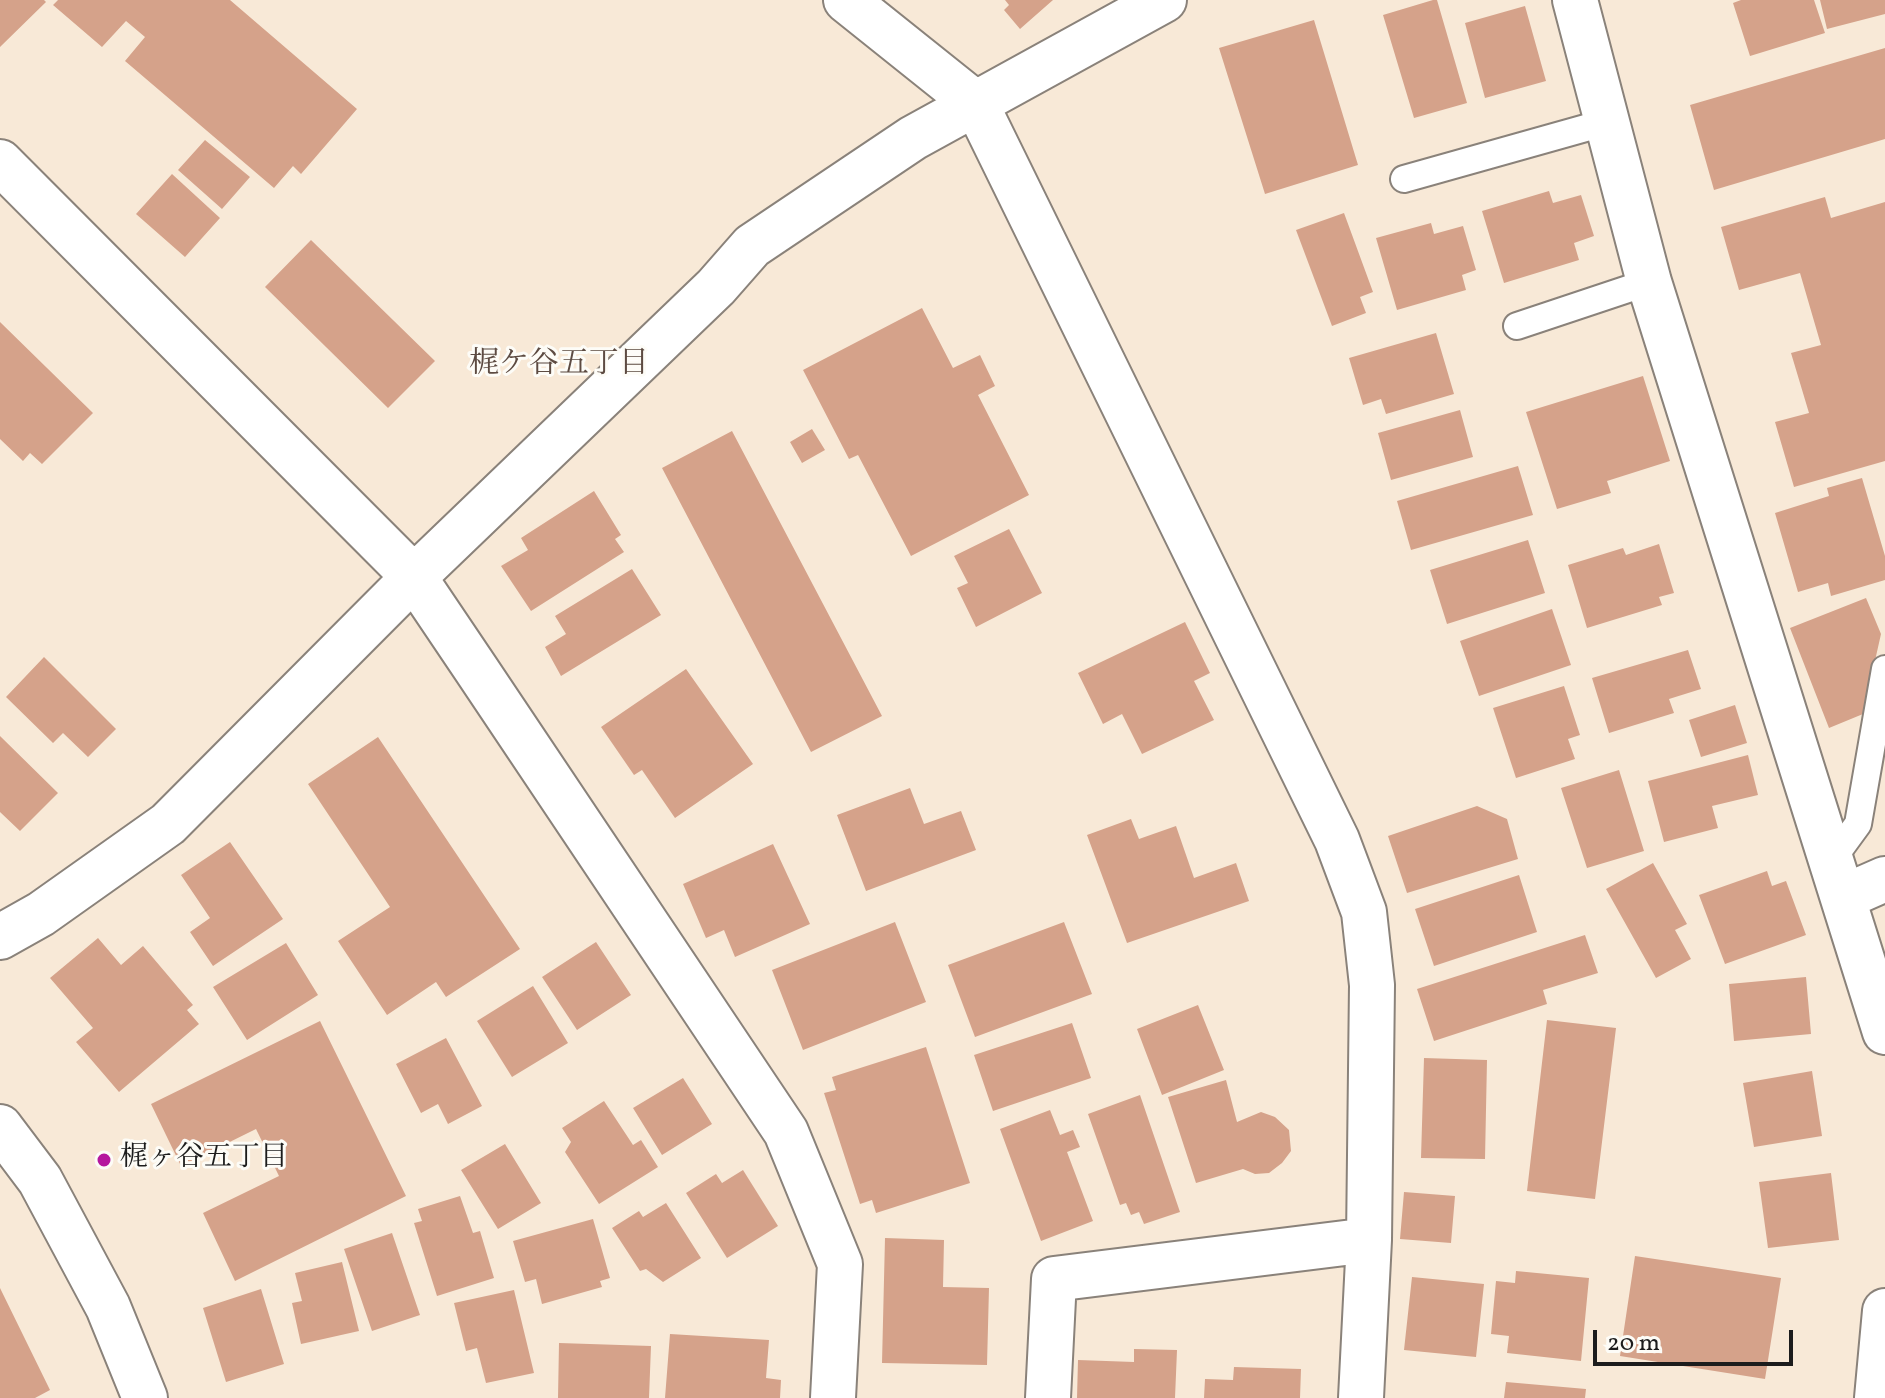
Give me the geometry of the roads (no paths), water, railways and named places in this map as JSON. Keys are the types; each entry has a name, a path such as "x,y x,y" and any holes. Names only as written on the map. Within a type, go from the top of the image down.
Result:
{"street":[{"path":"846,0 976,104 1337,840 1364,912 1372,985 1369,1240 1361,1398"},
{"path":"0,937 41,914 168,824 414,577 716,287 752,246 913,138 1164,0"},
{"path":"1575,0 1649,282 1885,1032"},
{"path":"0,162 414,577 786,1132 840,1264 833,1398"},
{"path":"1837,879 1885,879"},
{"path":"0,1127 47,1192 108,1307 145,1398"},
{"path":"1048,1398 1054,1279 1369,1240"},
{"path":"1877,1398 1885,1311"}],"lane":[{"path":"1404,179 1607,122"},
{"path":"1517,326 1649,282"},
{"path":"1837,879 1858,824 1885,669"}],"place":[{"name":"梶ヶ谷五丁目","path":"104,1160"}],"district":[{"name":"梶ケ谷五丁目","path":"559,366"}]}
